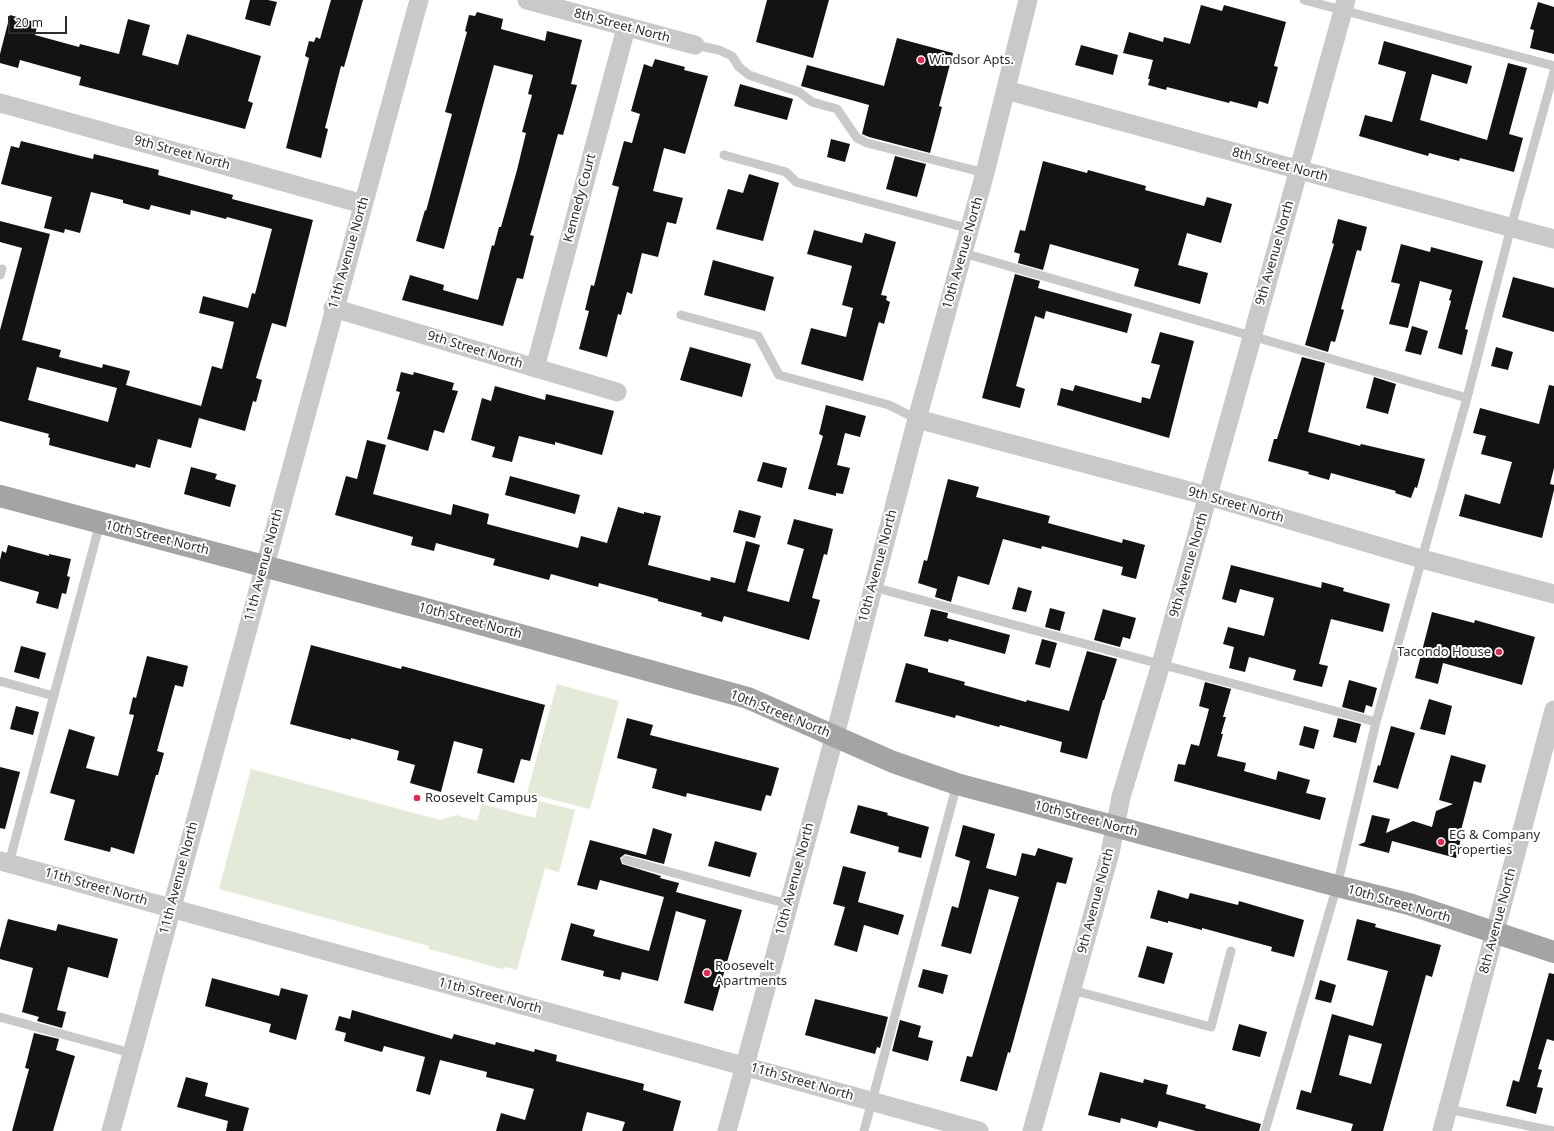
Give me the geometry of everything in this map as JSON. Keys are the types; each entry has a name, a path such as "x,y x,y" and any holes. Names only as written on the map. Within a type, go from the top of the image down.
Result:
{"main road":[{"name":"10th Street North","path":"0,496 100,524 264,566 748,698 893,762 957,784 1337,886 1410,904 1554,952"}],"street":[{"name":"11th Avenue North","path":"110,1131 333,308 419,0"},
{"name":"8th Street North","path":"527,0 626,28 695,45"},
{"name":"10th Avenue North","path":"727,1131 835,736 917,419 985,173 1028,0"},
{"name":"9th Avenue North","path":"1032,1131 1072,990 1115,826 1121,797 1162,664 1344,5"},
{"name":"Kennedy Court","path":"535,368 626,28"},
{"name":"8th Street North","path":"1006,90 1554,239"},
{"name":"9th Street North","path":"0,103 363,204"},
{"name":"9th Street North","path":"333,308 617,392"},
{"name":"9th Street North","path":"917,419 1208,496 1422,559 1554,594"},
{"name":"8th Avenue North","path":"1442,1131 1554,710"},
{"name":"11th Street North","path":"5,862 171,909 745,1065 871,1102 979,1131"}],"lane":[{"path":"1304,0 1344,5 1554,66"},
{"path":"695,45 718,50 732,56 739,67 749,75 800,92 812,102 837,109 857,138 867,143 985,173"},
{"path":"1265,1131 1337,886 1376,722 1467,398 1511,227 1554,72"},
{"path":"724,155 786,172 796,182 970,229"},
{"path":"963,253 1467,398"},
{"path":"681,315 758,336 779,375 889,405 917,419"},
{"path":"5,862 54,696 100,524"},
{"path":"873,587 1376,722"},
{"path":"0,681 54,696"},
{"path":"864,1131 957,784"},
{"path":"626,860 788,904"},
{"path":"1072,990 1210,1027 1230,951"},
{"path":"0,1017 131,1053"},
{"path":"1448,1109 1553,1131"}],"green space":[{"path":"557,684 619,701 590,809 527,793"},
{"path":"251,769 440,820 457,815 477,821 482,804 535,818 539,801 575,810 559,872 545,868 517,970 506,967 502,969 429,949 429,946 219,889"}],"building":[{"path":"250,0 268,0 277,2 270,26 245,19"},
{"path":"331,0 363,0 344,67 341,66 325,128 328,129 321,158 286,148 309,58 305,56 309,41 314,42 316,37 320,39"},
{"path":"767,0 829,0 813,58 756,42"},
{"path":"1538,2 1554,7 1554,54 1530,48 1534,30 1530,29"},
{"path":"1201,5 1222,11 1224,5 1286,22 1274,66 1278,67 1268,104 1259,101 1257,108 1230,101 1229,103 1167,87 1166,90 1148,85 1153,60 1123,53 1129,32 1163,42 1164,37 1190,44"},
{"path":"477,12 503,19 501,29 545,41 547,31 582,40 571,84 577,85 563,135 558,134 530,235 534,236 523,279 517,278 503,326 402,300 410,275 444,285 443,290 478,300 492,245 494,246 499,227 501,227 517,170 526,133 522,132 532,95 528,94 533,75 494,65 444,249 416,241 425,210 426,211 452,114 445,112 467,32 465,31 469,15 475,16"},
{"path":"10,15 38,23 35,35 79,47 80,44 119,54 128,19 150,25 142,55 178,65 187,34 261,56 248,101 253,103 245,129 79,85 81,77 20,60 18,68 0,63 0,54"},
{"path":"897,38 953,53 939,106 942,107 930,153 862,134 869,105 801,86 807,65 884,86"},
{"path":"1384,41 1472,66 1467,84 1432,74 1420,120 1487,140 1508,63 1527,68 1509,134 1523,138 1514,172 1460,158 1459,161 1429,153 1428,156 1359,136 1365,115 1392,122 1406,72 1378,64"},
{"path":"1081,45 1118,55 1113,75 1075,65"},
{"path":"655,59 685,67 684,70 708,76 685,154 664,148 653,191 683,198 676,224 667,222 658,257 642,253 632,294 627,292 621,315 618,314 607,357 579,349 589,311 585,310 591,285 594,286 619,187 612,185 624,141 632,143 640,114 631,111 644,64 652,67"},
{"path":"740,84 793,99 787,120 734,106"},
{"path":"831,139 850,144 845,162 827,157"},
{"path":"21,141 93,159 94,154 159,170 158,175 233,195 232,199 313,220 286,327 272,323 256,378 262,380 256,402 253,401 245,431 199,418 191,448 158,439 150,468 136,464 135,468 49,445 49,434 0,421 0,330 22,248 0,242 0,221 50,234 22,340 61,350 59,357 102,368 103,364 130,371 126,385 201,406 212,366 222,369 234,322 199,313 203,296 248,308 252,293 255,294 272,229 227,217 226,219 191,210 190,215 151,205 149,210 123,203 123,200 91,192 80,233 65,229 64,233 44,228 52,197 1,184 11,146 19,148","holes":["37,367 117,388 108,422 28,400"]},
{"path":"895,156 926,164 917,197 886,189"},
{"path":"1043,161 1087,173 1088,170 1146,186 1145,190 1204,206 1207,197 1232,204 1221,243 1187,233 1178,265 1208,273 1200,304 1134,286 1139,269 1050,244 1043,270 1018,263 1020,254 1014,252 1020,230 1025,231"},
{"path":"749,174 779,183 763,241 716,229 728,189 743,193"},
{"path":"1338,219 1367,227 1361,251 1357,250 1341,309 1344,310 1335,342 1331,341 1328,352 1305,345 1334,244 1332,243"},
{"path":"814,230 862,243 865,233 896,242 881,295 887,296 886,300 890,302 884,324 879,322 863,381 801,364 811,328 846,337 853,308 842,305 852,266 807,254"},
{"path":"1401,244 1430,252 1431,247 1483,261 1465,329 1468,330 1462,355 1438,348 1451,301 1449,300 1452,290 1420,281 1408,328 1389,324 1400,284 1391,282"},
{"path":"713,260 774,277 765,311 704,295"},
{"path":"1015,274 1040,281 1038,288 1132,314 1127,333 1046,311 1044,319 1035,316 1016,386 1025,389 1020,408 982,398"},
{"path":"1513,277 1554,288 1554,332 1502,317"},
{"path":"1412,326 1428,331 1421,355 1405,351"},
{"path":"1160,332 1194,341 1169,438 1057,405 1061,388 1073,391 1075,385 1141,403 1142,397 1150,399 1160,365 1151,363"},
{"path":"690,347 751,364 742,397 680,380"},
{"path":"1496,347 1513,352 1508,370 1491,366"},
{"path":"1302,357 1325,363 1308,432 1360,446 1361,444 1425,459 1417,488 1415,487 1411,498 1395,493 1396,491 1331,473 1329,480 1308,474 1309,472 1268,461 1274,439 1277,439"},
{"path":"401,372 413,375 414,372 454,383 452,390 458,391 444,433 434,430 428,451 387,439 400,392 396,391"},
{"path":"1374,377 1396,384 1388,414 1366,408"},
{"path":"1549,385 1554,386 1554,468 1550,484 1554,485 1554,490 1542,538 1459,516 1465,494 1500,504 1512,462 1481,454 1486,436 1473,433 1480,408 1539,424"},
{"path":"495,386 545,400 546,394 614,411 602,455 555,442 555,445 519,436 512,462 492,457 495,447 471,440 482,398 491,401"},
{"path":"826,405 866,416 860,437 845,433 837,465 850,468 843,494 836,493 836,496 808,489 823,436 819,434"},
{"path":"367,440 386,445 373,494 451,515 453,504 489,514 487,524 578,548 581,536 607,543 618,507 644,514 644,512 661,516 648,565 710,581 711,577 735,583 746,541 760,545 747,591 789,602 804,549 787,544 794,519 833,529 827,555 824,554 812,598 820,600 809,640 724,616 722,622 701,616 702,613 658,601 658,599 599,583 598,587 551,574 549,580 493,565 495,559 436,543 434,551 411,545 413,537 335,515 346,476 357,479"},
{"path":"763,462 787,468 782,488 757,481"},
{"path":"191,467 217,474 215,479 236,485 230,507 184,494"},
{"path":"510,476 580,495 575,514 505,495"},
{"path":"948,479 979,487 976,497 1050,516 1048,523 1122,543 1123,539 1145,545 1136,579 1121,575 1123,567 1042,546 1041,549 1003,539 989,585 958,576 951,602 935,597 937,589 918,583 924,560 927,561"},
{"path":"739,510 761,516 755,538 733,532"},
{"path":"8,545 49,556 49,554 71,559 67,576 70,577 66,594 62,593 58,609 36,603 39,592 0,581 0,560 2,551 6,553"},
{"path":"1231,565 1321,588 1322,582 1344,588 1343,591 1390,604 1383,632 1331,619 1319,664 1328,666 1322,687 1293,680 1296,670 1249,657 1245,672 1229,668 1234,647 1223,644 1228,627 1264,636 1274,598 1240,589 1236,603 1222,599"},
{"path":"1018,587 1032,591 1026,612 1012,609"},
{"path":"1050,608 1065,612 1060,631 1045,627"},
{"path":"931,609 948,613 947,618 1010,635 1005,654 949,639 948,642 924,636"},
{"path":"1103,609 1136,618 1130,639 1123,637 1120,647 1094,640"},
{"path":"1432,612 1474,623 1475,620 1535,637 1522,685 1443,663 1438,684 1415,678"},
{"path":"1042,639 1057,643 1050,668 1035,664"},
{"path":"311,645 401,669 402,666 545,705 530,761 521,759 514,783 477,773 483,749 454,741 441,792 410,783 415,765 397,760 399,751 290,724"},
{"path":"21,646 46,653 39,679 14,672"},
{"path":"1087,651 1117,659 1103,700 1087,759 1060,752 1062,742 1000,725 999,727 956,715 955,718 895,702 906,663 928,669 928,672 965,682 964,685 1026,702 1027,700 1069,711"},
{"path":"147,656 188,666 183,687 175,685 157,751 164,753 158,775 156,775 134,854 111,847 110,852 64,840 75,800 50,793 69,729 95,737 86,768 118,776 134,715 129,714 133,697 136,698"},
{"path":"1349,680 1377,688 1372,707 1366,705 1364,713 1342,707"},
{"path":"1205,682 1231,689 1223,717 1226,717 1217,756 1246,763 1244,771 1276,780 1278,771 1310,780 1306,793 1326,798 1320,820 1174,781 1178,764 1185,765 1191,744 1199,746 1209,709 1199,706"},
{"path":"1429,699 1452,706 1445,735 1420,729"},
{"path":"16,706 39,712 33,735 10,729"},
{"path":"627,718 653,725 650,735 779,768 771,796 766,795 761,811 687,793 686,797 652,788 657,769 617,758"},
{"path":"1338,718 1361,724 1356,743 1333,737"},
{"path":"1304,726 1319,730 1314,749 1299,745"},
{"path":"1391,726 1415,733 1398,789 1373,782 1378,765 1380,766"},
{"path":"1451,755 1486,765 1481,783 1474,781 1460,834 1462,835 1456,858 1392,841 1389,853 1358,845 1365,842 1372,815 1390,819 1386,833 1413,821 1432,827 1436,811 1453,804 1439,800"},
{"path":"0,767 20,772 5,829 0,828"},
{"path":"858,805 888,813 887,815 929,827 921,858 898,852 899,847 850,833"},
{"path":"963,825 995,834 986,868 1016,876 1022,853 1035,856 1038,848 1073,858 1066,884 1057,882 1010,1053 1008,1052 997,1091 960,1081 967,1056 972,1057 1019,897 989,889 971,954 941,946 952,906 958,908 970,861 955,856"},
{"path":"653,828 672,834 664,864 625,854 620,858 622,864 661,876 660,878 679,883 676,892 742,910 713,1011 684,1003 706,920 676,911 658,981 622,972 620,980 603,976 604,971 561,960 571,923 595,930 593,936 649,951 664,897 600,880 597,890 577,885 590,840 646,855"},
{"path":"715,841 757,853 750,877 708,866"},
{"path":"843,866 866,872 858,902 904,915 898,935 864,925 857,952 834,945 845,907 833,904"},
{"path":"1158,890 1188,899 1190,893 1238,905 1239,901 1304,920 1294,957 1271,951 1272,947 1202,928 1202,930 1150,918"},
{"path":"8,919 56,931 58,924 118,939 108,978 68,967 57,1010 66,1012 62,1028 37,1021 39,1017 22,1012 33,968 0,959 0,949"},
{"path":"1357,919 1376,924 1375,927 1441,945 1432,977 1426,975 1383,1131 1351,1131 1353,1124 1296,1109 1301,1090 1311,1093 1332,1014 1373,1026 1388,971 1347,960","holes":["1349,1035 1382,1044 1371,1084 1339,1075"]},
{"path":"1147,946 1173,953 1164,984 1138,977"},
{"path":"923,969 948,975 943,994 918,987"},
{"path":"1549,973 1554,974 1554,1041 1547,1039 1538,1069 1542,1070 1537,1087 1543,1088 1536,1114 1506,1106 1513,1080 1519,1082"},
{"path":"212,978 279,996 281,988 308,995 296,1040 269,1032 271,1024 205,1006"},
{"path":"1320,980 1336,985 1331,1003 1315,999"},
{"path":"815,999 888,1017 880,1048 877,1047 875,1054 805,1035"},
{"path":"352,1010 452,1039 454,1034 495,1045 496,1042 534,1052 535,1049 557,1055 556,1061 644,1084 643,1090 681,1101 673,1131 622,1131 625,1122 587,1112 582,1131 496,1131 501,1113 525,1120 534,1089 486,1077 487,1072 440,1060 430,1095 416,1091 425,1057 384,1046 382,1052 344,1041 346,1033 335,1030 339,1016 350,1019"},
{"path":"900,1020 921,1026 918,1037 933,1041 928,1061 892,1051"},
{"path":"1239,1024 1267,1032 1260,1057 1232,1050"},
{"path":"34,1033 59,1039 56,1050 75,1056 53,1131 12,1131 29,1069 25,1068"},
{"path":"1100,1072 1143,1083 1144,1079 1168,1085 1166,1094 1206,1105 1205,1108 1261,1124 1259,1131 1196,1131 1159,1121 1157,1128 1121,1118 1120,1123 1088,1115"},
{"path":"186,1077 208,1083 205,1096 249,1108 243,1131 226,1131 228,1121 177,1107"}],"place":[{"name":"Windsor Apts.","path":"921,60"},
{"name":"Tacondo House","path":"1499,652"},
{"name":"Roosevelt Campus","path":"417,798"},
{"name":"EG & Company Properties","path":"1441,842"},
{"name":"Roosevelt Apartments","path":"707,973"}]}
